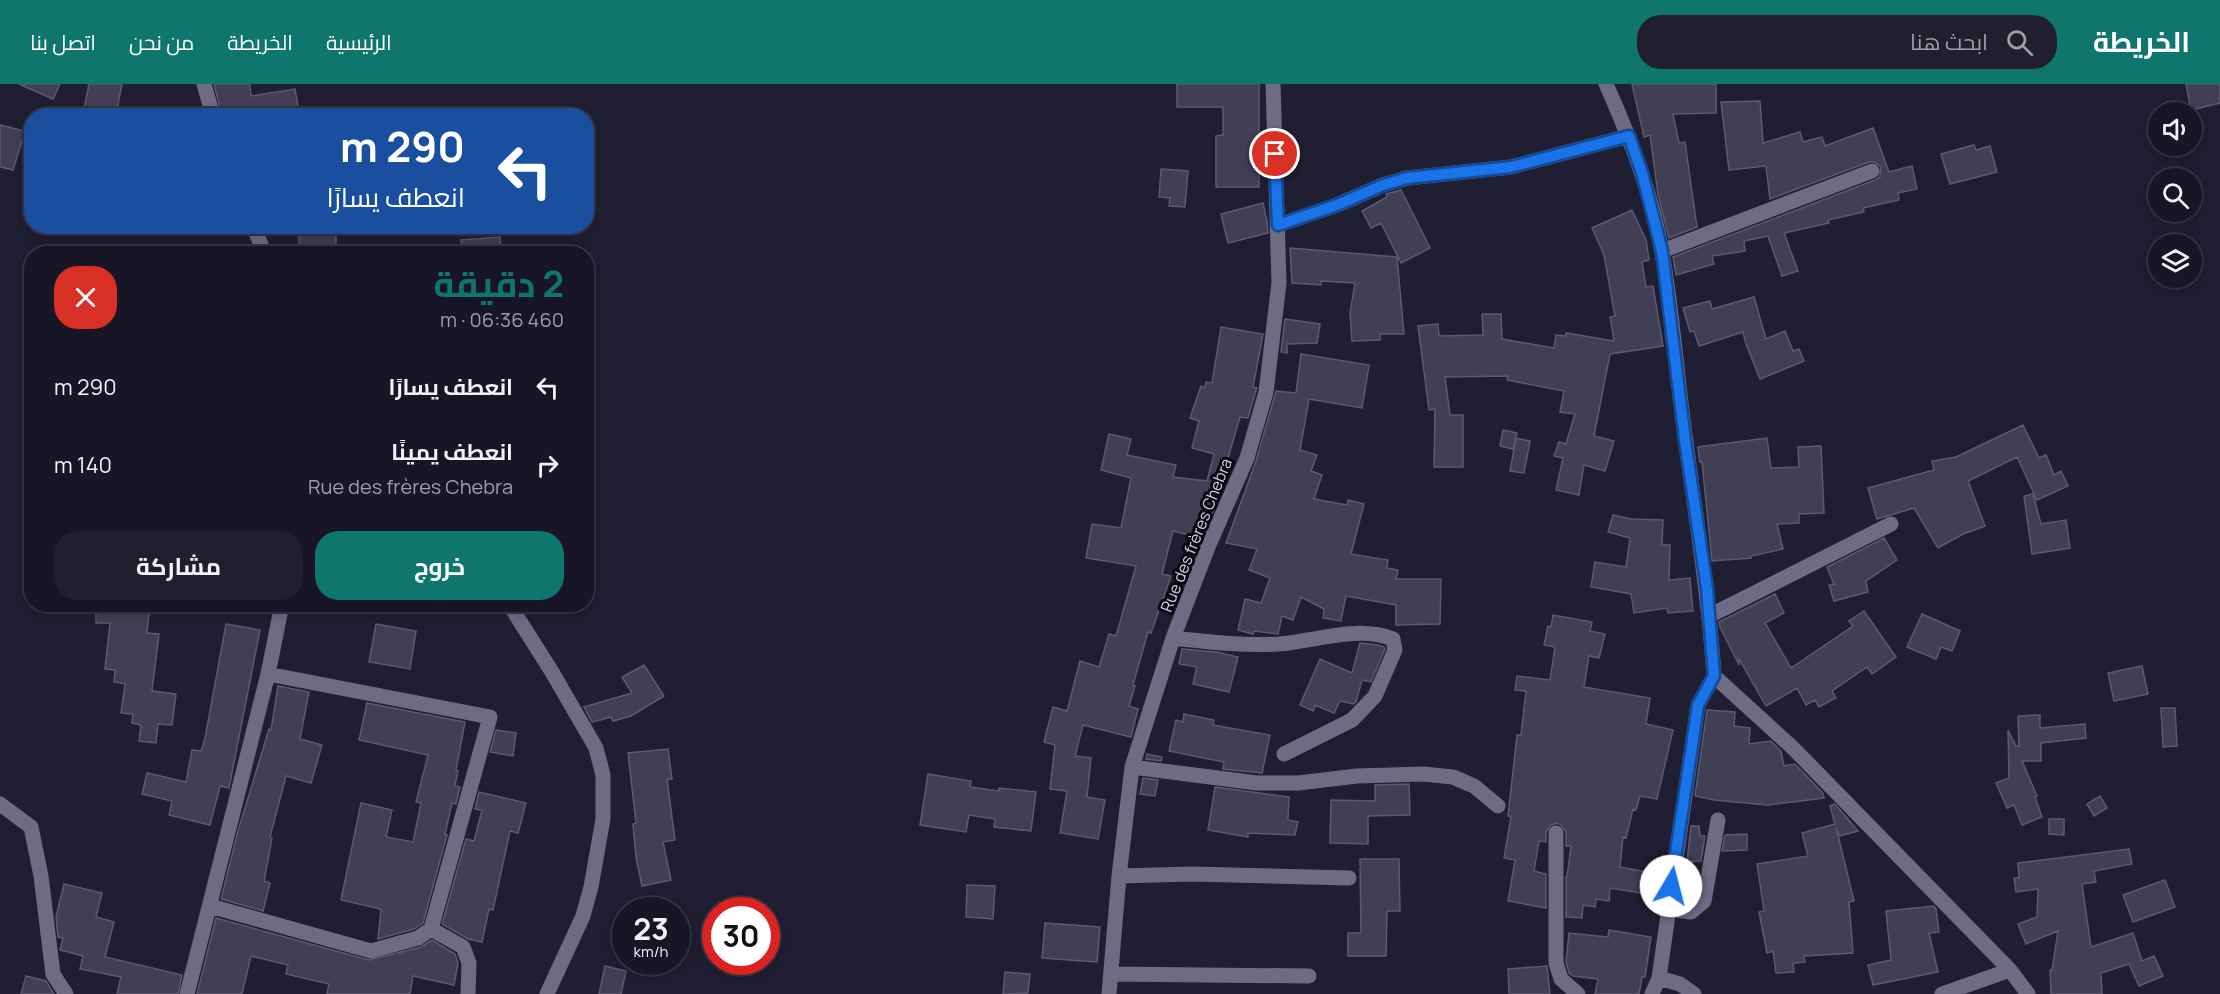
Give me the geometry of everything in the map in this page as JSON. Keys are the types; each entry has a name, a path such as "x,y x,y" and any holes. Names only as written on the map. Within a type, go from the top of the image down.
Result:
{"street":[{"path":"204,84 211,108"},
{"name":"Rue des frères Chebra","path":"1109,994 1119,876 1132,766 1173,638 1246,458 1266,392 1279,283 1273,84"},
{"path":"1606,84 1629,136 1642,173 1662,251 1709,616 1714,676 1698,705 1659,978 1652,994"},
{"path":"1278,225 1407,178 1511,167 1629,136"},
{"path":"1662,251 1872,171"},
{"path":"1709,616 1892,524"},
{"path":"187,994 268,674 280,612"},
{"path":"514,612 596,748 603,775 603,819 591,887 583,916 547,994"},
{"path":"1173,638 1211,642 1277,644 1357,633 1379,633 1393,639 1395,650 1375,696 1352,720 1284,753"},
{"path":"210,906 371,951 418,938 431,929 490,717 268,674"},
{"path":"1714,676 1793,748 2010,970 2028,994"},
{"path":"1132,766 1257,783 1298,783 1357,776 1423,774 1453,777 1474,786 1497,806"},
{"path":"0,804 31,827 41,876 53,974 66,994"},
{"path":"1668,909 1691,912 1704,901 1718,820"},
{"path":"1556,833 1556,963 1561,979 1578,994"},
{"path":"1119,876 1192,874 1349,878"},
{"path":"431,929 463,946 469,963 468,994"},
{"path":"1942,994 2010,970"},
{"path":"1111,974 1309,976"},
{"path":"1659,978 1680,984 1694,994"}],"building":[{"path":"19,84 60,84 53,99"},
{"path":"89,84 122,84 117,108 84,108"},
{"path":"214,84 250,84 251,96 295,89 299,108 220,108"},
{"path":"1177,84 1259,84 1259,187 1216,187 1216,136 1223,135 1223,107 1177,107"},
{"path":"1632,84 1716,84 1716,113 1673,114 1679,143 1685,142 1697,227 1669,238 1658,194 1650,135 1644,137"},
{"path":"2186,84 2220,84 2220,103 2202,107 2202,102 2189,102"},
{"path":"1760,101 1763,143 1800,132 1803,142 1822,137 1825,146 1873,128 1889,172 1912,166 1917,189 1898,193 1899,200 1863,208 1864,212 1784,233 1798,271 1782,276 1768,236 1744,241 1745,251 1712,256 1714,264 1676,275 1673,257 1880,177 1881,167 1874,162 1869,162 1770,199 1766,166 1729,170 1721,102"},
{"path":"0,125 24,131 13,170 0,167"},
{"path":"1974,145 1976,150 1990,146 1997,172 1950,184 1941,154"},
{"path":"1161,169 1188,171 1185,207 1169,206 1170,198 1159,197"},
{"path":"1401,190 1430,248 1401,263 1381,223 1371,228 1362,211 1387,197 1386,194"},
{"path":"1263,203 1268,233 1228,243 1221,214"},
{"path":"1632,210 1646,240 1649,260 1642,262 1646,287 1653,286 1663,346 1610,354 1594,436 1614,441 1605,471 1584,465 1579,495 1556,490 1563,458 1554,456 1559,442 1566,444 1575,414 1560,412 1564,391 1507,380 1508,376 1445,377 1450,415 1463,415 1463,467 1434,467 1435,409 1429,410 1418,326 1438,324 1439,336 1483,335 1482,314 1501,314 1502,339 1554,348 1556,335 1566,336 1566,333 1614,341 1610,317 1615,316 1604,255 1592,228"},
{"path":"299,234 336,234 336,246 299,246"},
{"path":"500,237 501,246 461,246 461,240"},
{"path":"1290,248 1397,257 1404,334 1380,334 1380,340 1352,341 1350,313 1355,283 1321,281 1321,285 1292,283"},
{"path":"1754,297 1766,339 1785,331 1793,351 1799,349 1804,361 1760,379 1743,332 1699,346 1694,331 1690,332 1683,308 1710,301 1712,309"},
{"path":"1285,319 1320,324 1317,343 1287,344 1287,353 1281,352"},
{"path":"1221,327 1263,334 1253,387 1257,388 1248,418 1240,417 1211,517 1201,538 1173,531 1162,574 1171,576 1151,633 1148,632 1133,685 1135,686 1129,706 1138,709 1131,737 1083,725 1075,756 1091,758 1087,797 1105,800 1098,839 1060,833 1067,791 1050,789 1055,745 1044,742 1053,707 1067,711 1080,661 1099,667 1109,634 1116,636 1136,566 1086,558 1092,524 1121,528 1131,478 1101,470 1109,434 1131,439 1127,455 1176,465 1173,477 1207,481 1214,454 1192,448 1199,421 1190,418 1201,386 1205,388 1206,382 1212,383"},
{"path":"1301,354 1369,365 1362,408 1309,399 1300,450 1317,455 1311,471 1322,475 1314,499 1347,505 1348,500 1364,504 1351,554 1388,560 1387,568 1398,570 1396,579 1441,579 1440,624 1396,625 1396,605 1346,596 1341,621 1323,618 1324,609 1301,597 1293,620 1282,616 1278,634 1254,631 1253,634 1238,630 1245,599 1261,603 1270,578 1249,570 1257,549 1226,543 1256,461 1276,391 1296,393"},
{"path":"2023,425 2039,458 2046,455 2054,475 2061,471 2068,486 2037,500 2017,457 1968,481 1985,526 1963,534 1938,548 1914,508 1877,519 1868,488 1934,470 1932,461 1956,457"},
{"path":"1503,430 1517,433 1513,449 1500,446"},
{"path":"1516,438 1530,441 1524,473 1510,471"},
{"path":"1767,438 1771,468 1799,467 1798,447 1821,446 1824,513 1799,514 1799,523 1777,524 1783,549 1751,556 1751,558 1712,561 1702,462 1700,462 1698,447"},
{"path":"2033,494 2041,524 2066,520 2070,548 2032,554 2024,496"},
{"path":"1613,515 1631,519 1663,520 1662,545 1670,545 1669,580 1690,578 1693,611 1668,613 1667,608 1634,613 1631,594 1591,587 1595,562 1626,567 1630,538 1608,532"},
{"path":"1884,538 1897,560 1866,581 1868,592 1834,601 1829,585 1834,584 1827,567"},
{"path":"1775,594 1784,613 1765,623 1791,668 1853,626 1849,621 1864,611 1896,657 1872,674 1867,667 1832,691 1836,698 1819,707 1815,700 1806,705 1797,688 1766,706 1739,659 1739,665 1719,622"},
{"path":"96,612 149,612 147,633 159,634 152,691 176,694 172,725 158,724 156,743 139,741 141,725 132,723 133,714 121,713 125,684 114,682 115,670 105,669 110,623 96,623"},
{"path":"1922,614 1960,631 1952,651 1941,647 1936,659 1907,647"},
{"path":"1553,615 1592,622 1590,631 1605,634 1599,658 1589,656 1584,687 1650,698 1646,724 1673,730 1657,799 1640,796 1636,810 1633,809 1626,838 1623,837 1620,867 1664,875 1660,896 1610,888 1609,901 1596,899 1595,907 1583,905 1582,918 1566,917 1566,877 1571,846 1566,846 1566,832 1557,823 1551,825 1546,832 1546,842 1539,841 1534,871 1546,874 1546,908 1508,901 1515,860 1504,858 1511,817 1508,816 1517,735 1521,735 1526,691 1515,690 1517,676 1550,680 1555,647 1544,645"},
{"path":"226,624 260,630 229,788 220,786 210,825 169,815 172,801 142,794 147,773 186,782 192,750 201,751 205,738"},
{"path":"376,624 416,631 410,669 369,662"},
{"path":"1360,643 1378,645 1385,649 1371,682 1362,680 1356,702 1353,704 1340,701 1334,713 1315,705 1313,711 1300,705 1320,659 1352,673"},
{"path":"1182,649 1216,652 1238,657 1229,692 1193,684 1197,667 1179,664"},
{"path":"644,665 664,696 631,716 613,721 611,717 592,722 584,707 632,693 622,677"},
{"path":"2142,666 2148,694 2114,701 2108,673"},
{"path":"278,686 309,692 300,739 322,745 311,783 286,776 270,837 272,838 264,881 270,883 263,911 221,899 238,831 269,729 271,730"},
{"path":"367,703 465,722 456,770 458,771 455,786 460,787 456,804 452,803 445,834 447,835 423,923 414,929 378,939 381,909 341,900 361,803 392,810 386,837 413,842 421,803 416,802 428,755 359,740"},
{"path":"2161,708 2175,708 2177,746 2163,747"},
{"path":"1707,710 1735,712 1734,726 1750,728 1749,744 1771,741 1781,751 1784,766 1795,764 1823,793 1824,798 1767,805 1695,796"},
{"path":"1184,714 1214,720 1213,725 1270,735 1262,773 1223,769 1224,762 1169,751 1176,720 1183,722"},
{"path":"2040,715 2040,728 2085,724 2086,738 2041,743 2041,761 2022,761 2037,796 2035,797 2042,817 2022,825 2014,805 2007,808 1996,783 2009,778 2008,730 2016,746 2019,746 2018,716"},
{"path":"496,730 516,733 513,756 490,752"},
{"path":"668,749 672,779 667,779 675,840 663,842 671,880 642,886 636,858 633,824 636,823 628,753"},
{"path":"1147,754 1162,757 1161,761 1146,759"},
{"path":"928,774 971,781 970,787 1036,792 1031,831 994,827 995,819 969,815 966,832 920,825"},
{"path":"1143,778 1158,780 1155,796 1140,794"},
{"path":"1409,784 1410,815 1368,816 1368,844 1330,843 1331,800 1375,801 1375,785"},
{"path":"1215,787 1289,797 1288,820 1298,822 1295,835 1248,833 1248,837 1208,830"},
{"path":"479,792 526,803 518,833 510,831 493,910 489,909 482,942 468,939 442,924 466,839 474,841 482,810 475,809"},
{"path":"2100,796 2107,808 2094,816 2087,804"},
{"path":"1835,804 1858,831 1839,836 1836,827 1854,901 1849,902 1853,953 1804,956 1805,962 1793,963 1794,972 1776,973 1773,951 1767,953 1759,912 1764,911 1757,864 1808,856 1802,833 1835,824 1830,806"},
{"path":"2049,819 2064,819 2064,835 2049,834"},
{"path":"1691,826 1699,826 1700,836 1705,836 1701,861 1687,862"},
{"path":"1747,834 1747,850 1722,851 1725,835"},
{"path":"2129,849 2132,864 2094,871 2096,882 2082,884 2091,947 2133,933 2142,961 2154,956 2163,976 2139,986 2129,964 2101,973 2102,994 2051,994 2050,970 2052,970 2058,931 2026,944 2018,924 2037,917 2038,889 2016,892 2014,878 2019,878 2018,863"},
{"path":"1360,859 1399,859 1400,911 1387,911 1386,956 1348,956 1348,933 1361,933"},
{"path":"2165,880 2175,907 2133,922 2123,895"},
{"path":"64,884 102,893 96,917 114,922 105,957 182,975 178,994 117,994 121,977 80,969 83,956 60,950 63,938 58,937 56,917"},
{"path":"967,885 995,886 993,919 966,917"},
{"path":"1934,906 1939,932 1929,933 1938,972 1873,985 1868,965 1891,960 1886,911"},
{"path":"216,918 369,960 421,947 432,940 455,954 458,963 454,985 413,976 410,994 327,994 329,984 286,974 288,965 251,956 242,994 197,994"},
{"path":"1045,923 1100,927 1097,962 1042,958"},
{"path":"1609,930 1651,937 1645,977 1642,977 1639,994 1595,994 1598,979 1573,976 1569,973 1566,962 1569,933 1608,937"},
{"path":"605,966 612,968 612,975 625,975 621,994 599,994"},
{"path":"1547,966 1550,994 1509,994 1508,969"},
{"path":"1005,972 1030,974 1028,993 1003,994"},
{"path":"26,976 46,981 54,994 21,994"}],"route":[{"path":"1275,154 1278,225 1407,178 1473,173 1511,167 1629,136 1642,173 1662,251 1685,440 1707,589 1714,676 1698,705 1671,886"}]}
